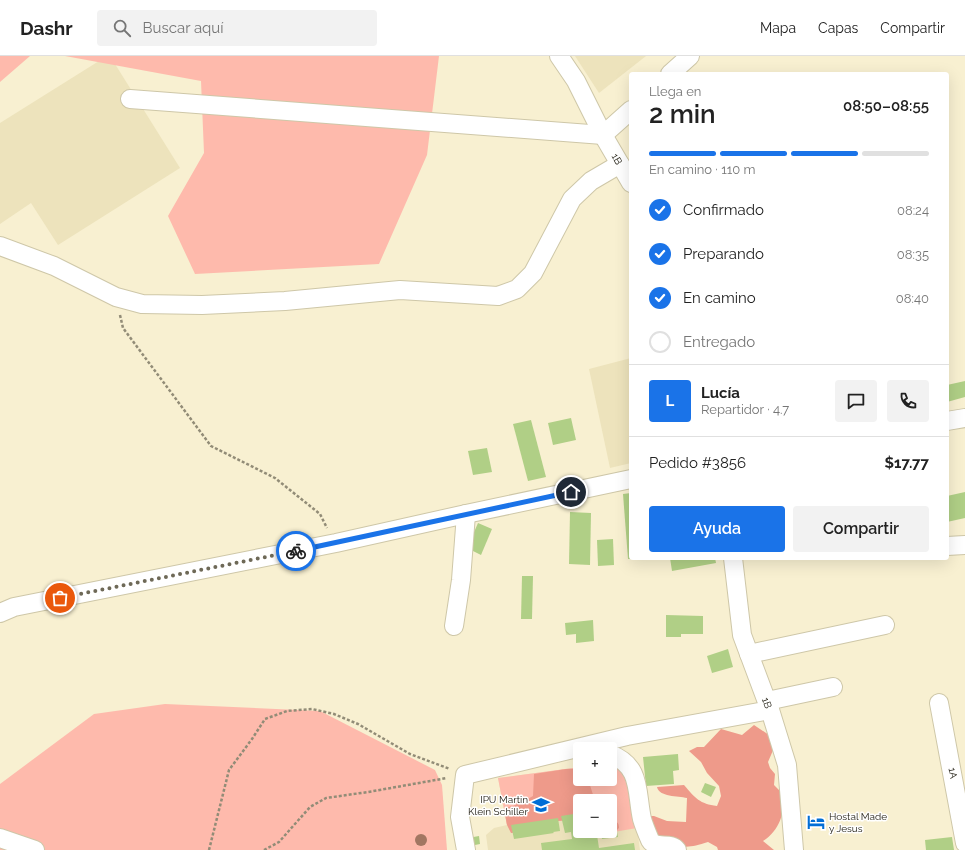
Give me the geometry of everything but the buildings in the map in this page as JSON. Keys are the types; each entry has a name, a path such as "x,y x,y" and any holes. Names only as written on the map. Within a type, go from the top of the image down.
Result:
{"street":[{"name":"1B","path":"559,56 576,81 603,135 629,180"},
{"path":"672,72 690,56"},
{"path":"130,99 603,135 629,112"},
{"path":"0,246 54,266 116,297 142,304 202,305 285,301 400,290 498,296 517,289 533,273 572,199 591,181 620,164"},
{"path":"949,421 965,418"},
{"path":"0,613 14,607 336,543 629,479"},
{"path":"454,626 461,580 466,514"},
{"path":"949,546 965,545"},
{"name":"1B","path":"733,560 742,635 768,706 787,765 794,850"},
{"path":"749,654 885,625"},
{"path":"608,742 627,736 768,706 833,687"},
{"name":"1A","path":"940,703 965,843"},
{"path":"466,850 460,817 465,775 573,751"},
{"path":"617,757 630,767 637,780 642,820 651,842 657,845 673,846 677,850"},
{"path":"0,838 35,850"}],"path":[{"path":"116,297 123,328 211,446 275,478 320,514 336,543"},
{"path":"209,850 229,770 265,719 287,711 312,709 334,714 358,724 410,754 465,775"},
{"path":"264,850 279,842 310,807 326,798 465,775"}],"shaded area":[{"path":"0,56 30,56 0,82"},
{"path":"65,56 439,56 427,155 379,264 195,274 168,216 204,153 201,81"},
{"path":"107,56 110,56 180,168 58,245 31,203 0,224 0,123"},
{"path":"575,56 646,56 599,93"},
{"path":"629,359 629,463 610,468 589,369"},
{"path":"165,704 320,711 435,770 442,785 447,850 0,850 0,784 94,714"},
{"path":"754,725 769,735 774,748 768,762 770,768 775,774 774,785 784,795 780,821 769,837 763,841 774,850 718,850 717,847 708,842 688,847 671,844 656,838 647,816 654,816 667,821 686,822 687,798 669,796 661,793 657,787 684,785 698,800 706,804 717,806 721,796 719,786 707,773 701,762 689,751 697,747 704,747 721,729 742,735"},
{"path":"617,766 629,772 637,828 617,831 617,794 573,794 573,816 507,825 498,778 573,768 573,786 617,786"},
{"name":"IPU Martin Klein Schiller","path":"573,768 573,786 617,786 617,776 629,772 640,850 488,850 486,835 494,828 507,825 498,778"},
{"path":"573,769 573,786 590,786 593,794 573,794 573,820 551,822 527,830 511,833 507,825 504,809 516,805 533,796 534,774"}],"way so far":[{"path":"60,598 296,551"}],"place":[{"name":"IPU Martin Klein Schiller","path":"541,805"},
{"name":"Hostal Made y Jesus","path":"816,822"}],"route":[{"path":"296,551 571,492"}]}
